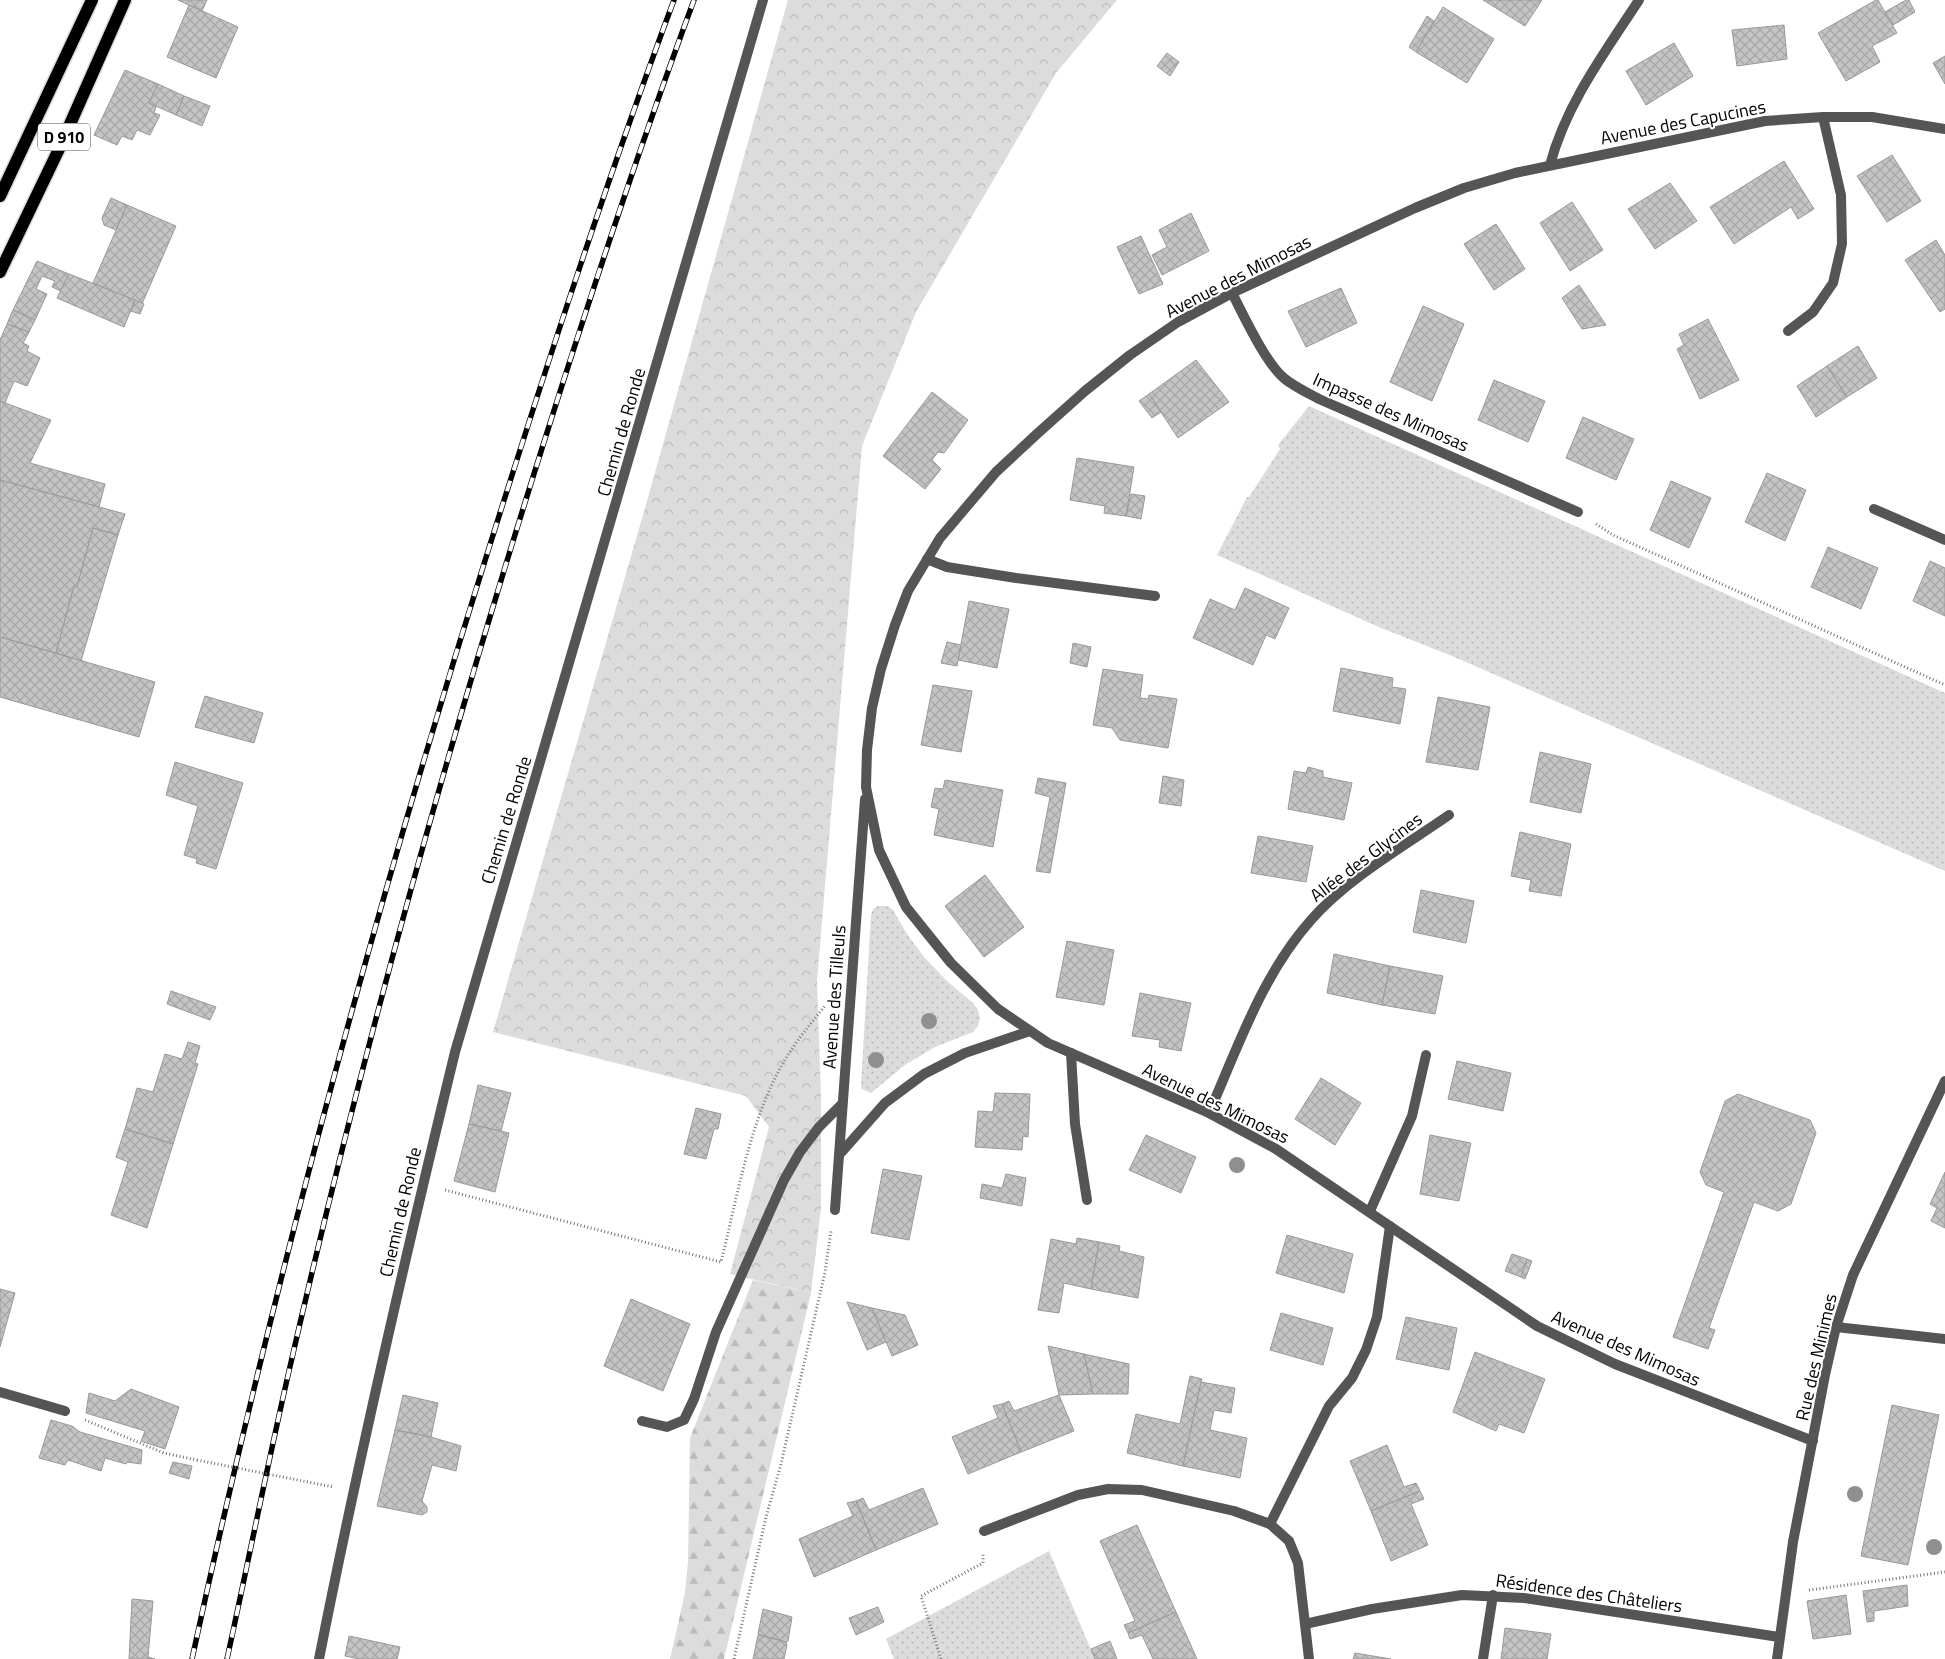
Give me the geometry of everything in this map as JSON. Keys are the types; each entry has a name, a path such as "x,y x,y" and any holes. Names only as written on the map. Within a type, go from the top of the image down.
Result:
{"main road":[{"name":"D 910","path":"0,196 92,0"},
{"name":"D 910","path":"0,272 59,149 125,0"}],"street":[{"name":"Chemin de Ronde","path":"319,1659 352,1490 455,1052 763,0"},
{"path":"1550,165 1556,144 1583,86 1639,0"},
{"path":"1788,331 1813,312 1833,283 1842,244 1841,195 1823,117"},
{"name":"Avenue des Capucines","path":"1550,165 1765,122 1823,117 1872,117 1945,129"},
{"name":"Avenue des Mimosas","path":"1550,165 1515,173 1456,192 1415,208 1232,293 1178,322 1130,355 1085,391 996,472 940,538 908,591 881,669 872,708 866,787 879,850 906,907 951,963 998,1009 1048,1043 1209,1113 1276,1149 1537,1326 1615,1364 1813,1441"},
{"name":"Impasse des Mimosas","path":"1232,293 1272,364 1284,379 1319,399 1578,512"},
{"path":"1874,509 1945,540"},
{"path":"927,559 948,567 996,575 1155,596"},
{"name":"Avenue des Tilleuls","path":"835,1210 866,787"},
{"name":"Allée des Glycines","path":"1209,1113 1261,994 1285,952 1311,919 1344,890 1449,815"},
{"path":"839,1156 885,1103 924,1074 966,1053 1030,1031"},
{"path":"1071,1053 1076,1124 1087,1200"},
{"path":"1370,1212 1412,1116 1426,1055"},
{"name":"Rue des Minimes","path":"1777,1659 1793,1542 1836,1327 1854,1275 1945,1081"},
{"path":"642,1421 667,1427 684,1420 694,1399 716,1332 784,1180 800,1152 819,1127 842,1104"},
{"path":"1270,1524 1329,1406 1352,1378 1366,1350 1377,1317 1390,1226"},
{"path":"1836,1327 1945,1338"},
{"path":"0,1392 65,1411"},
{"path":"984,1531 1078,1495 1108,1489 1142,1490 1234,1511 1270,1524 1289,1541 1298,1563 1309,1659"},
{"path":"1483,1659 1492,1595"},
{"name":"Résidence des Châteliers","path":"1305,1624 1372,1609 1453,1596 1492,1595 1524,1598 1779,1637"}],"path":[{"path":"1578,512 1613,535 1945,685"},
{"path":"423,1184 720,1262 757,1122 770,1090 786,1059 805,1031 852,977"},
{"path":"734,1659 766,1517 782,1464 825,1272 835,1210"},
{"path":"65,1411 142,1446 164,1453 333,1487"},
{"path":"940,1659 921,1596 983,1563 984,1531"},
{"path":"1786,1593 1945,1572"}],"green space":[{"path":"788,0 1117,0 1056,73 916,312 862,446 817,981 821,1097 821,1208 811,1293 730,1274 769,1127 746,1096 493,1032 645,508"},
{"path":"1309,406 1945,693 1945,871 1452,656 1381,628 1217,555 1247,497 1249,497 1280,449 1278,445"},
{"path":"878,906 887,906 893,910 907,934 924,957 947,981 973,1003 978,1010 980,1018 978,1026 973,1032 935,1047 905,1065 871,1093 862,1089 861,1085 871,915 873,909"},
{"path":"753,1280 811,1293 724,1659 670,1659 685,1593 688,1561 690,1438"},
{"path":"1049,1551 1095,1659 894,1659 886,1639"}],"building":[{"path":"178,0 207,0 202,11"},
{"path":"1483,0 1542,0 1525,26"},
{"path":"1878,0 1897,33 1872,46 1880,62 1846,81 1818,33"},
{"path":"1909,0 1915,12 1893,25 1885,12"},
{"path":"189,5 238,27 216,78 167,57"},
{"path":"1443,7 1494,39 1467,83 1416,52"},
{"path":"1427,16 1434,21 1416,52 1409,47"},
{"path":"1784,25 1787,59 1737,66 1732,30"},
{"path":"1674,43 1693,76 1646,105 1626,71"},
{"path":"1167,53 1179,62 1170,76 1157,66"},
{"path":"1945,56 1945,84 1933,63"},
{"path":"125,70 158,84 149,103 156,107 154,113 160,115 150,135 137,130 132,140 122,136 117,145 94,135"},
{"path":"158,84 184,96 176,115 149,103"},
{"path":"184,96 210,106 202,126 176,115"},
{"path":"1892,155 1921,201 1887,222 1857,176"},
{"path":"1784,161 1814,209 1798,219 1791,207 1734,244 1710,207"},
{"path":"1670,183 1697,221 1655,249 1628,209"},
{"path":"111,198 127,205 116,230 104,225 102,218"},
{"path":"1572,202 1603,250 1570,271 1540,223"},
{"path":"127,205 176,226 142,304 93,283"},
{"path":"1191,213 1209,251 1162,275 1152,255 1167,247 1159,230"},
{"path":"1496,224 1525,269 1494,290 1464,244"},
{"path":"1141,236 1163,284 1139,294 1117,247"},
{"path":"1936,240 1945,255 1945,309 1940,312 1905,260"},
{"path":"37,261 69,274 61,291 52,287 55,281 42,276 36,289 47,294 35,320 13,310"},
{"path":"69,274 135,300 124,327 57,298"},
{"path":"1579,285 1606,325 1582,329 1562,298"},
{"path":"1341,288 1357,323 1306,347 1288,311"},
{"path":"135,300 144,304 140,314 131,311"},
{"path":"1423,306 1464,324 1432,401 1390,382"},
{"path":"13,310 35,320 29,332 7,324"},
{"path":"1708,319 1739,380 1700,399 1677,349 1684,345 1679,334"},
{"path":"7,324 29,332 23,343 29,346 27,351 40,358 27,386 14,381 5,403 0,401 0,340"},
{"path":"1858,346 1877,378 1847,397 1827,366"},
{"path":"1196,360 1229,402 1178,438 1149,394"},
{"path":"1827,366 1847,397 1816,417 1797,386"},
{"path":"1494,380 1545,401 1528,442 1478,420"},
{"path":"932,392 968,420 944,453 938,452 932,460 941,469 925,489 883,456"},
{"path":"1149,394 1161,412 1152,418 1139,401"},
{"path":"0,401 51,420 30,463 105,484 99,507 0,480"},
{"path":"1583,417 1634,439 1616,480 1566,458"},
{"path":"1077,458 1134,467 1126,516 1104,513 1105,506 1070,500"},
{"path":"1767,473 1806,490 1785,541 1745,522"},
{"path":"0,480 125,514 118,535 93,528 77,587 74,586 56,653 0,637"},
{"path":"1671,481 1711,498 1689,548 1650,530"},
{"path":"1131,494 1145,496 1141,519 1126,516"},
{"path":"93,528 118,535 81,661 56,653 74,586 77,587"},
{"path":"1828,547 1878,568 1861,609 1811,587"},
{"path":"1930,561 1945,568 1945,616 1913,601"},
{"path":"1245,588 1289,608 1275,639 1266,635 1253,665 1193,638 1210,599 1235,610"},
{"path":"969,601 1009,609 997,668 958,660"},
{"path":"0,637 155,682 139,737 0,697"},
{"path":"947,642 961,645 957,666 941,663"},
{"path":"1073,643 1091,647 1087,667 1070,663"},
{"path":"1341,668 1393,678 1392,687 1406,689 1400,724 1333,711"},
{"path":"1103,669 1143,675 1140,698 1148,699 1149,695 1177,699 1168,748 1120,740 1112,728 1093,725"},
{"path":"933,685 972,691 961,752 921,745"},
{"path":"205,696 263,713 254,743 195,727"},
{"path":"1438,697 1490,707 1478,770 1426,762"},
{"path":"1540,752 1591,764 1581,813 1530,802"},
{"path":"175,762 243,783 216,869 196,863 197,859 184,855 198,806 166,795"},
{"path":"1308,767 1323,771 1323,777 1352,783 1344,820 1288,809 1294,771 1306,773"},
{"path":"1163,776 1184,780 1181,806 1159,803"},
{"path":"1038,778 1066,783 1050,873 1036,871 1050,797 1035,793"},
{"path":"945,780 1003,790 993,847 934,835 939,809 931,807 935,788 943,789"},
{"path":"1520,832 1571,844 1561,896 1529,891 1531,880 1511,876"},
{"path":"1258,836 1313,846 1306,882 1251,873"},
{"path":"985,875 1024,927 984,957 945,906"},
{"path":"1421,890 1474,901 1466,943 1413,932"},
{"path":"1067,941 1114,950 1104,1005 1056,997"},
{"path":"1334,954 1390,966 1382,1005 1327,993"},
{"path":"1390,966 1443,976 1435,1014 1382,1005"},
{"path":"171,991 216,1007 210,1020 167,1004"},
{"path":"1140,993 1191,1003 1181,1051 1159,1047 1160,1040 1132,1036"},
{"path":"188,1042 200,1046 195,1063 198,1064 173,1144 125,1129 137,1088 153,1092 165,1054 182,1059"},
{"path":"1457,1061 1511,1073 1503,1111 1448,1099"},
{"path":"1321,1078 1361,1103 1335,1145 1295,1119"},
{"path":"478,1085 511,1093 501,1131 469,1124"},
{"path":"995,1093 1030,1094 1028,1137 1023,1136 1022,1150 975,1147 978,1111 993,1112"},
{"path":"1738,1094 1810,1120 1816,1133 1791,1204 1778,1211 1754,1202 1709,1328 1715,1330 1708,1349 1673,1337 1724,1192 1706,1185 1700,1172 1725,1101"},
{"path":"696,1108 721,1114 718,1129 714,1129 706,1159 684,1154"},
{"path":"469,1124 509,1133 495,1192 454,1181"},
{"path":"125,1129 173,1144 147,1228 111,1215 128,1162 116,1157"},
{"path":"1146,1135 1196,1157 1181,1193 1129,1170"},
{"path":"1430,1135 1471,1143 1459,1201 1420,1194"},
{"path":"883,1169 922,1176 909,1240 871,1233"},
{"path":"1945,1172 1945,1228 1931,1221 1937,1208 1930,1204"},
{"path":"1006,1174 1026,1178 1022,1206 980,1198 982,1184 1002,1188"},
{"path":"1287,1235 1353,1254 1344,1293 1276,1273"},
{"path":"1077,1238 1099,1242 1091,1289 1064,1283 1059,1313 1038,1310 1051,1239 1076,1244"},
{"path":"1099,1242 1120,1246 1119,1251 1144,1257 1138,1298 1091,1289"},
{"path":"1512,1254 1527,1259 1521,1277 1505,1271"},
{"path":"1527,1259 1532,1261 1525,1279 1521,1277"},
{"path":"0,1289 15,1293 0,1347"},
{"path":"631,1299 690,1324 663,1391 604,1366"},
{"path":"847,1302 872,1308 886,1342 867,1350"},
{"path":"872,1308 905,1315 918,1345 892,1356"},
{"path":"1281,1313 1333,1328 1323,1365 1270,1350"},
{"path":"1406,1317 1457,1328 1449,1370 1396,1359"},
{"path":"1048,1346 1084,1354 1093,1394 1059,1395"},
{"path":"1475,1352 1545,1379 1524,1433 1499,1424 1496,1431 1453,1412"},
{"path":"1084,1354 1129,1364 1128,1394 1093,1394"},
{"path":"1190,1376 1202,1379 1183,1466 1127,1453 1136,1414 1180,1424"},
{"path":"1201,1382 1235,1388 1231,1413 1214,1410 1210,1430 1247,1438 1240,1478 1183,1466"},
{"path":"131,1389 179,1407 165,1449 141,1441 145,1431 86,1413 89,1393 115,1401"},
{"path":"403,1395 438,1403 431,1437 395,1430"},
{"path":"1059,1395 1074,1431 1021,1452 1002,1404 1009,1401 1014,1411"},
{"path":"1002,1404 1021,1452 968,1474 952,1437 998,1418 993,1406"},
{"path":"1892,1405 1939,1415 1908,1565 1861,1556"},
{"path":"51,1420 72,1426 80,1432 142,1450 141,1464 127,1462 126,1464 105,1458 101,1471 68,1460 65,1465 39,1458"},
{"path":"395,1430 431,1437 461,1446 456,1471 432,1465 422,1501 427,1507 427,1512 422,1515 377,1506"},
{"path":"1387,1445 1404,1487 1416,1483 1420,1491 1371,1511 1350,1461"},
{"path":"173,1462 192,1466 189,1479 169,1473"},
{"path":"923,1488 938,1524 876,1550 856,1501 863,1498 869,1510"},
{"path":"1420,1491 1424,1499 1411,1504 1428,1545 1391,1561 1371,1511"},
{"path":"856,1501 876,1550 814,1577 799,1539 853,1516 847,1503"},
{"path":"1137,1525 1176,1612 1128,1633 1124,1625 1135,1621 1100,1541"},
{"path":"1907,1585 1908,1606 1874,1611 1874,1621 1867,1622 1863,1591"},
{"path":"1846,1595 1851,1634 1813,1639 1807,1601"},
{"path":"132,1599 153,1601 148,1657 155,1659 129,1659"},
{"path":"878,1607 884,1622 856,1635 849,1618"},
{"path":"763,1609 792,1617 788,1641 758,1634"},
{"path":"1176,1612 1197,1659 1153,1659 1142,1635 1130,1639 1128,1633"},
{"path":"1505,1628 1551,1634 1547,1659 1501,1659"},
{"path":"758,1635 786,1642 784,1659 753,1659"},
{"path":"349,1636 400,1647 397,1659 359,1659 345,1656"},
{"path":"1110,1641 1117,1659 1095,1659 1091,1649"},
{"path":"1355,1653 1391,1659 1353,1659"}],"railway":[{"path":"192,1659 256,1379 327,1102 365,963 446,688 554,344 624,137 674,0"},
{"path":"227,1659 313,1268 338,1164 420,856 479,652 553,412 621,205 694,0"}]}
